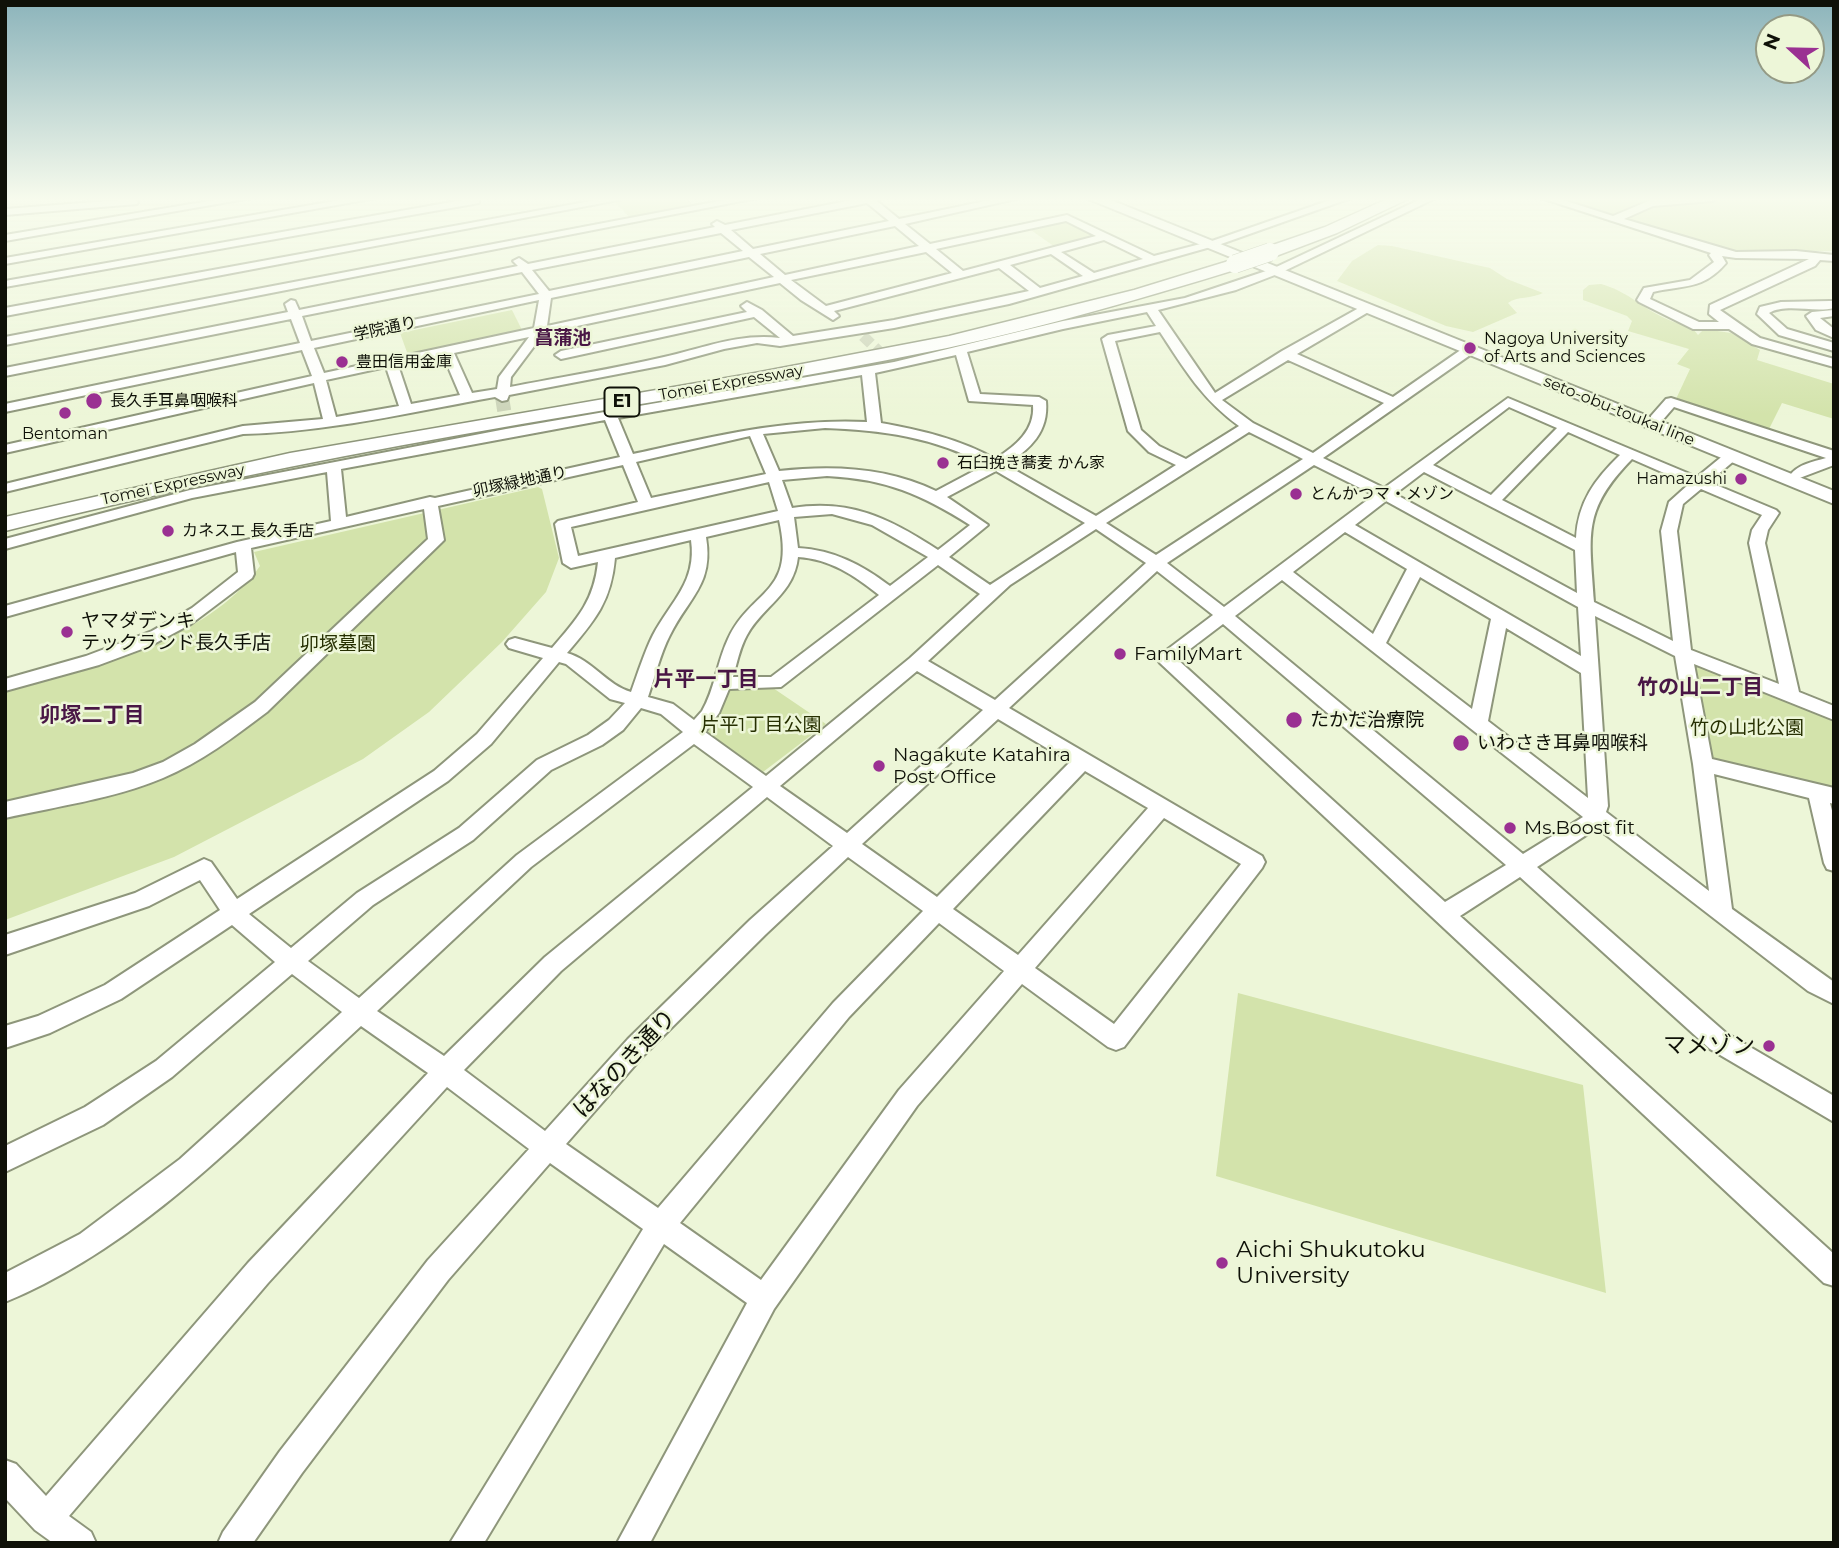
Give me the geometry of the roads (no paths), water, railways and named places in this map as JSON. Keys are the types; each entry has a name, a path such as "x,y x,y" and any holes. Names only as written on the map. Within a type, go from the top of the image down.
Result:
{"highway":[{"name":"Tomei Expressway","path":"5,509 264,450 816,355 951,329 1093,295 1166,270"},
{"name":"Tomei Expressway","path":"5,524 151,488 255,467 464,428 754,379 962,339 1102,305 1179,270"}],"main road":[{"name":"seto-obu-toukai line","path":"1281,270 1366,308 1834,498"},
{"path":"1281,270 1834,490"}],"street":[{"path":"5,284 85,270"},
{"path":"5,312 231,270"},
{"path":"278,270 319,377 331,422"},
{"path":"5,341 373,270"},
{"path":"5,372 520,270"},
{"path":"502,395 505,377 540,331 546,295 527,270"},
{"name":"学院通り","path":"5,408 666,270"},
{"path":"771,270 858,334"},
{"path":"5,449 319,377 831,270"},
{"path":"955,270 961,275"},
{"path":"824,310 978,270"},
{"path":"1009,270 1037,291"},
{"path":"1083,270 1093,277"},
{"path":"5,488 243,430 278,429 331,422 468,398 502,395 553,380 665,361 757,339 790,340 858,334 1009,300 1117,270"},
{"path":"5,544 190,494 465,443 506,430 610,415 961,352 1063,325 1208,295 1279,270"},
{"path":"1712,270 1696,284 1665,285 1648,290 1643,299 1697,326 1730,324"},
{"path":"1797,270 1713,308 1715,314 1756,341 1834,363"},
{"path":"727,290 790,340"},
{"path":"1834,304 1823,308 1773,306 1764,310 1763,314 1783,332 1834,347"},
{"path":"1150,307 1214,399 1248,426 1384,494 1587,605 1683,653 1834,713"},
{"path":"1214,399 1366,308"},
{"path":"561,355 758,313"},
{"path":"1834,313 1812,316 1821,327 1834,334"},
{"path":"553,380 561,355 587,319"},
{"path":"1163,328 1108,339 1135,431 1154,449 1187,465"},
{"name":"はなのき通り","path":"234,1543 291,1462 438,1270 636,1047 758,927 1157,562 1313,459 1469,350"},
{"path":"447,351 468,398"},
{"path":"936,497 995,464 1032,439 1041,424 1042,409 1039,401 974,398 961,352"},
{"path":"1286,354 1392,402"},
{"path":"391,362 406,408"},
{"path":"868,370 874,426"},
{"path":"1791,696 1757,542 1760,530 1770,513 1508,402 1342,524 1166,659 1834,1273"},
{"path":"1656,419 1671,402 1834,458"},
{"path":"610,415 646,504"},
{"name":"卯塚緑地通り","path":"5,612 243,545 430,501 755,431 825,424 874,426 934,439 995,464 1157,562 1224,615 1522,866 1718,1041 1834,1110"},
{"path":"46,1519 258,1273 446,1071 552,964 916,662 1004,581 1248,426"},
{"path":"1493,501 1567,426"},
{"path":"5,1288 89,1243 189,1168 524,861 694,734 710,712 737,637 782,584 792,552 774,475 755,431"},
{"path":"1445,914 1592,821 1595,814 1598,806 1583,548 1584,519 1588,503 1599,484 1630,453"},
{"path":"1722,912 1703,764 1683,653 1669,531 1676,502 1730,457"},
{"path":"1797,475 1807,468 1834,458"},
{"path":"1422,465 1583,548"},
{"path":"333,466 339,522"},
{"path":"722,682 775,683 889,594 937,559 980,525 936,497 907,484 866,474 815,471 774,475 564,524 571,563 785,514 814,509 840,510 862,515 892,529 937,559 990,593"},
{"path":"5,810 137,780 182,761 230,730 261,706 436,540 430,501"},
{"path":"1342,524 1589,669"},
{"path":"5,1159 94,1116 164,1069 365,899 466,834 544,765 606,733 637,701 661,636 698,576 701,554 698,534"},
{"path":"5,685 113,654 176,625 214,601 246,574 243,545"},
{"path":"792,552 810,552 838,558 889,594"},
{"path":"5,1037 42,1025 113,992 441,776 484,739 557,655 594,606 604,585 607,555"},
{"path":"1376,645 1416,568"},
{"path":"1281,571 1722,912 1834,994"},
{"path":"1478,723 1500,617"},
{"path":"515,644 580,664 616,694 667,709 686,723 694,734 764,787 1116,1040 1255,862 916,662"},
{"path":"466,1543 661,1226 841,1010 1083,761"},
{"path":"1703,764 1826,794 1834,863"},
{"path":"632,1543 764,1298 908,1098 1161,807"},
{"path":"5,945 141,900 204,868 234,912 260,938 446,1071 528,1134 764,1298"},
{"path":"5,1475 46,1519 80,1543"}],"tunnel":[{"path":"863,336 890,362"},
{"path":"502,397 507,428"}],"place":[{"name":"Nagoya University of Arts and Sciences","path":"1470,348"},
{"name":"豊田信用金庫","path":"342,362"},
{"name":"長久手耳鼻咽喉科","path":"94,401"},
{"name":"Bentoman","path":"65,413"},
{"name":"石臼挽き蕎麦 かん家","path":"943,463"},
{"name":"Hamazushi","path":"1741,479"},
{"name":"とんかつマ・メゾン","path":"1296,494"},
{"name":"カネスエ 長久手店","path":"168,531"},
{"name":"ヤマダデンキ テックランド長久手店","path":"67,632"},
{"name":"FamilyMart","path":"1120,654"},
{"name":"たかだ治療院","path":"1294,720"},
{"name":"いわさき耳鼻咽喉科","path":"1461,743"},
{"name":"Nagakute Katahira Post Office","path":"879,766"},
{"name":"Ms.Boost fit","path":"1510,828"},
{"name":"マメゾン","path":"1769,1046"},
{"name":"Aichi Shukutoku University","path":"1222,1263"}],"district":[{"name":"菖蒲池","path":"563,338"},
{"name":"片平一丁目","path":"706,680"},
{"name":"竹の山二丁目","path":"1700,688"},
{"name":"卯塚二丁目","path":"92,716"}],"park label":[{"name":"卯塚墓園","path":"338,644"},
{"name":"片平1丁目公園","path":"761,725"},
{"name":"竹の山北公園","path":"1747,728"}]}
